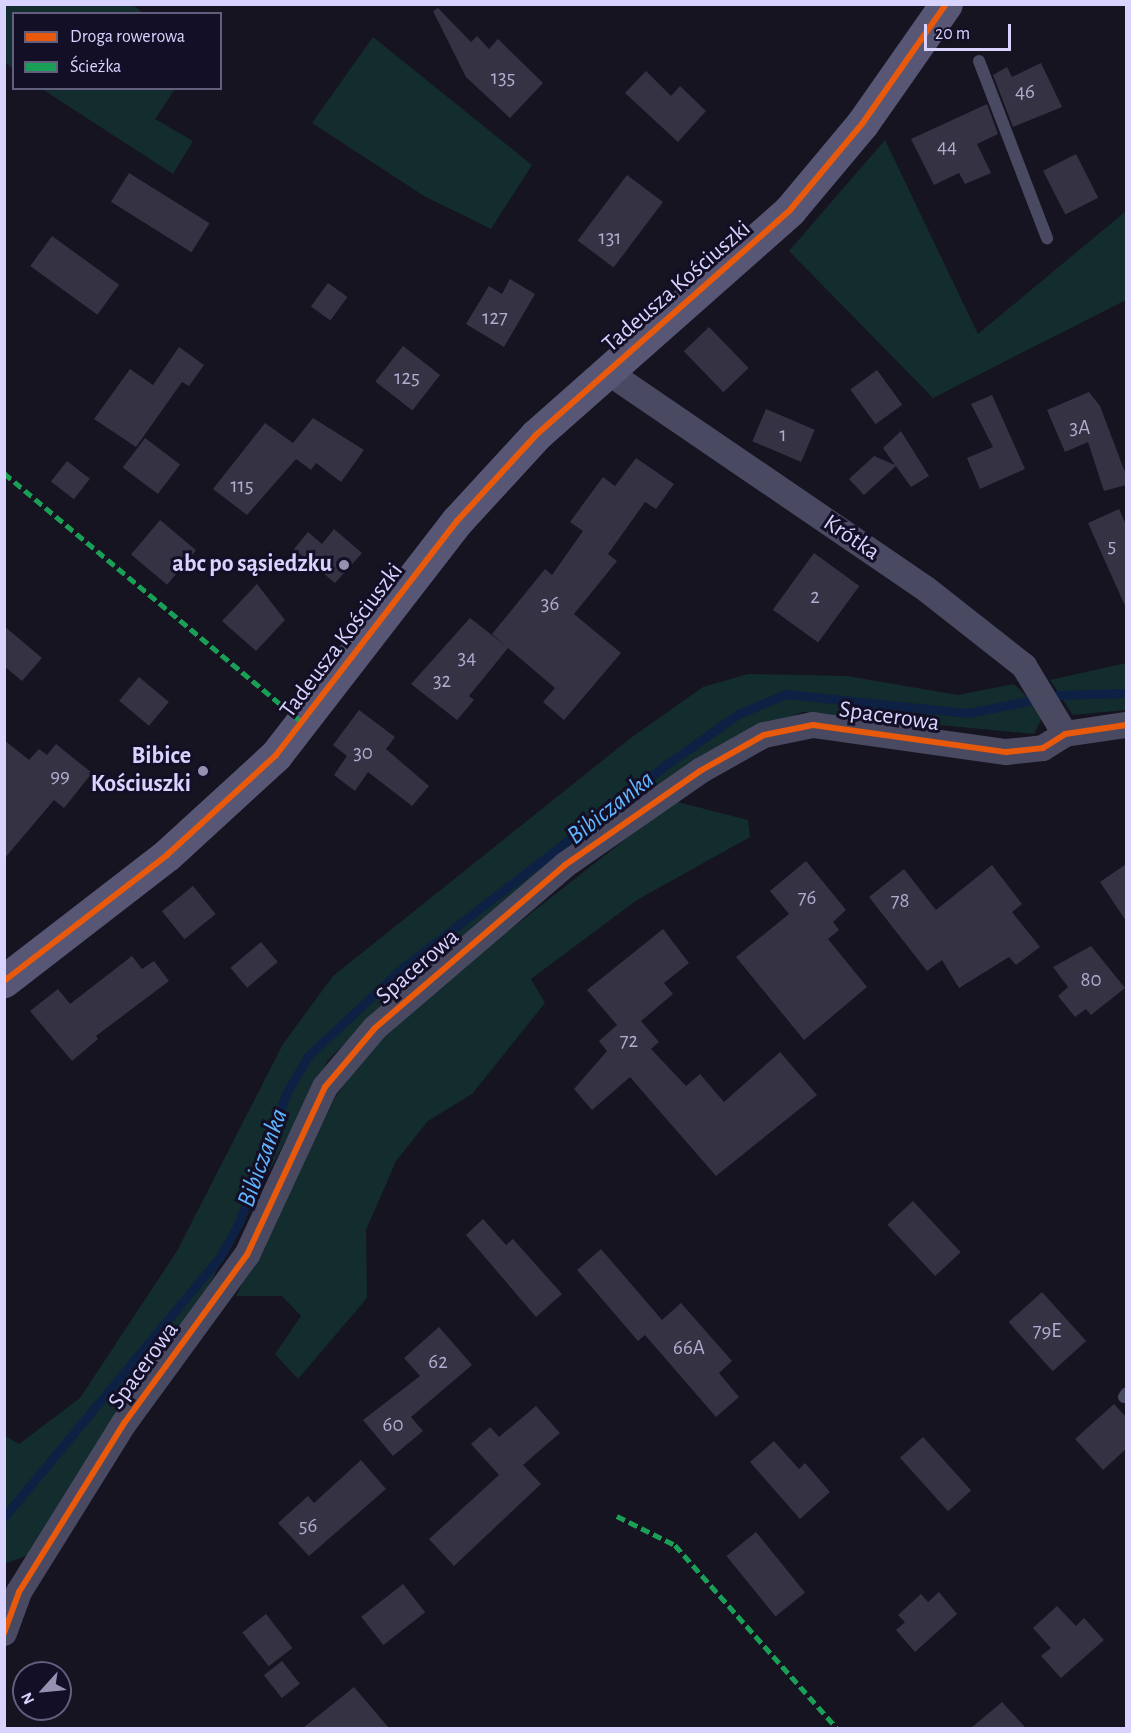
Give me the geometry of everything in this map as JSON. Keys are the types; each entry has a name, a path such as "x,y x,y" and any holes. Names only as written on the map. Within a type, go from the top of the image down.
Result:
{"street":[{"name":"Tadeusza Kościuszki","path":"4,981 237,796 313,712 458,521 536,435 790,210 862,124 946,4"},
{"name":"Krótka","path":"608,372 926,589 1024,666 1047,699 1065,734"},
{"name":"Spacerowa","path":"4,1633 12,1588 125,1422 247,1255 325,1087 375,1028 565,865 700,771 764,735 813,724 1006,752 1043,748 1065,734 1126,725"}],"lane":[{"path":"980,61 1047,238"}],"green space":[{"path":"5,4 133,5 142,12 12,12 12,68 5,62"},
{"path":"373,37 532,165 491,229 424,196 312,123"},
{"path":"44,90 174,90 155,119 193,141 173,174"},
{"path":"885,140 978,334 1126,211 1126,300 933,398 789,251"},
{"path":"1126,663 1126,710 1073,715 1050,680"},
{"path":"748,674 847,676 958,695 1014,684 1044,714 1034,734 803,712 754,729 372,1017 328,1060 209,1285 96,1445 33,1553 4,1564 4,1435 19,1444 80,1398 177,1251 283,1044 333,976 632,737 703,687"},
{"path":"674,801 748,820 750,837 637,900 531,979 545,1003 472,1094 428,1121 396,1161 366,1230 367,1298 298,1379 275,1354 301,1316 282,1296 236,1296 336,1096 387,1026"}],"building":[{"path":"438,8 471,42 477,36 489,49 498,39 543,83 510,118 466,77 433,11"},
{"path":"1041,63 1062,107 1013,127 993,75 1007,67 1012,77"},
{"path":"646,71 671,96 680,86 706,111 678,142 625,93"},
{"path":"987,104 998,134 977,144 991,173 965,184 959,173 934,185 911,139"},
{"path":"1076,154 1098,198 1065,214 1043,171"},
{"path":"129,173 210,223 192,252 111,202"},
{"path":"627,175 663,202 614,268 578,240"},
{"path":"52,236 119,285 97,315 30,266"},
{"path":"510,279 535,294 504,347 466,324 489,286 502,294"},
{"path":"328,283 347,297 330,321 311,306"},
{"path":"709,327 749,368 723,392 684,351"},
{"path":"403,346 440,375 412,410 375,381"},
{"path":"179,347 204,365 189,386 182,382 136,447 94,419 130,369 153,385"},
{"path":"877,370 902,405 876,424 850,389"},
{"path":"1089,392 1100,406 1126,475 1126,485 1104,491 1088,442 1065,452 1047,410"},
{"path":"992,395 1025,469 980,489 967,458 993,447 971,404"},
{"path":"766,409 815,430 801,462 752,441"},
{"path":"313,418 364,450 341,482 316,463 311,470 296,459 247,515 213,489 265,423 293,443"},
{"path":"901,431 929,476 911,487 896,466 864,495 849,479 874,456 895,465 883,448"},
{"path":"145,438 180,464 158,494 123,468"},
{"path":"636,458 674,484 656,509 645,502 608,554 617,561 574,614 621,653 564,720 543,702 555,688 508,648 469,696 474,700 457,720 411,684 470,618 506,646 492,634 545,569 552,575 583,531 570,522 603,477 615,486"},
{"path":"67,461 90,479 74,499 51,481"},
{"path":"1119,509 1126,525 1126,608 1088,523"},
{"path":"160,520 196,550 167,585 131,554"},
{"path":"334,529 362,553 335,583 294,549 308,532 322,544"},
{"path":"814,553 859,586 818,643 773,610"},
{"path":"257,584 285,620 256,651 222,621"},
{"path":"4,626 42,658 22,681 4,666"},
{"path":"139,677 169,702 149,726 119,701"},
{"path":"359,710 395,737 386,749 429,786 412,806 368,772 355,791 334,775 347,756 333,745"},
{"path":"4,740 29,760 39,749 47,755 56,744 92,773 64,808 54,800 4,859"},
{"path":"806,861 846,910 833,922 839,930 828,939 867,987 804,1040 736,957 789,914 770,891"},
{"path":"1126,864 1126,921 1100,882"},
{"path":"992,865 1022,904 1012,912 1040,947 1016,965 1009,957 959,988 942,960 927,971 869,897 904,869 936,910"},
{"path":"193,886 216,914 185,939 162,911"},
{"path":"663,929 689,963 664,983 673,994 641,1021 659,1042 651,1049 686,1086 700,1074 724,1102 780,1052 817,1095 716,1176 630,1077 592,1110 574,1089 607,1051 599,1041 617,1025 587,990"},
{"path":"261,942 278,962 247,988 230,968"},
{"path":"1091,946 1125,988 1091,1015 1086,1009 1075,1017 1058,996 1068,987 1053,967"},
{"path":"132,956 142,969 154,961 169,981 96,1036 98,1039 72,1061 30,1011 58,989 70,1004"},
{"path":"913,1201 961,1252 935,1276 887,1225"},
{"path":"483,1219 506,1245 513,1239 562,1294 536,1317 466,1235"},
{"path":"601,1249 662,1320 681,1303 732,1361 719,1373 739,1397 716,1417 645,1335 638,1341 577,1270"},
{"path":"1042,1292 1086,1341 1053,1371 1009,1322"},
{"path":"439,1327 472,1365 411,1417 423,1431 393,1456 363,1420 420,1376 404,1358"},
{"path":"1114,1404 1126,1417 1126,1449 1103,1470 1075,1439"},
{"path":"536,1406 560,1433 523,1465 541,1484 454,1566 429,1539 499,1475 471,1444 490,1427 499,1437"},
{"path":"923,1437 971,1491 948,1511 900,1458"},
{"path":"774,1441 799,1469 805,1463 830,1492 800,1519 750,1462"},
{"path":"361,1460 386,1489 309,1556 278,1523 308,1496 314,1503"},
{"path":"756,1532 805,1593 776,1617 726,1556"},
{"path":"403,1584 425,1612 383,1645 361,1617"},
{"path":"939,1592 957,1614 915,1652 896,1630 905,1622 898,1615 921,1594 928,1602"},
{"path":"1057,1606 1076,1626 1084,1618 1104,1640 1061,1678 1041,1656 1051,1648 1033,1628"},
{"path":"266,1614 292,1648 269,1666 242,1632"},
{"path":"282,1661 300,1684 282,1698 264,1675"},
{"path":"354,1687 389,1728 303,1728"},
{"path":"1002,1702 1026,1728 971,1728"}],"waterway":[{"name":"Bibiczanka","path":"4,1517 220,1257 239,1223 287,1092 308,1056 405,966 663,767 738,714 786,694 968,713 1058,695 1126,693"}],"marked path":[{"path":"4,473 303,723"},
{"path":"617,1516 675,1545 837,1728"}],"cycle path":[{"path":"4,981 167,855 276,755 457,521 536,435 790,210 862,124 946,4"},
{"path":"4,1633 19,1592 125,1422 247,1255 325,1087 375,1028 565,865 700,771 764,735 813,725 1006,752 1043,748 1065,734 1126,725"}],"place":[{"name":"abc po sąsiedzku","path":"344,565"},
{"name":"Bibice Kościuszki","path":"203,771"}]}
